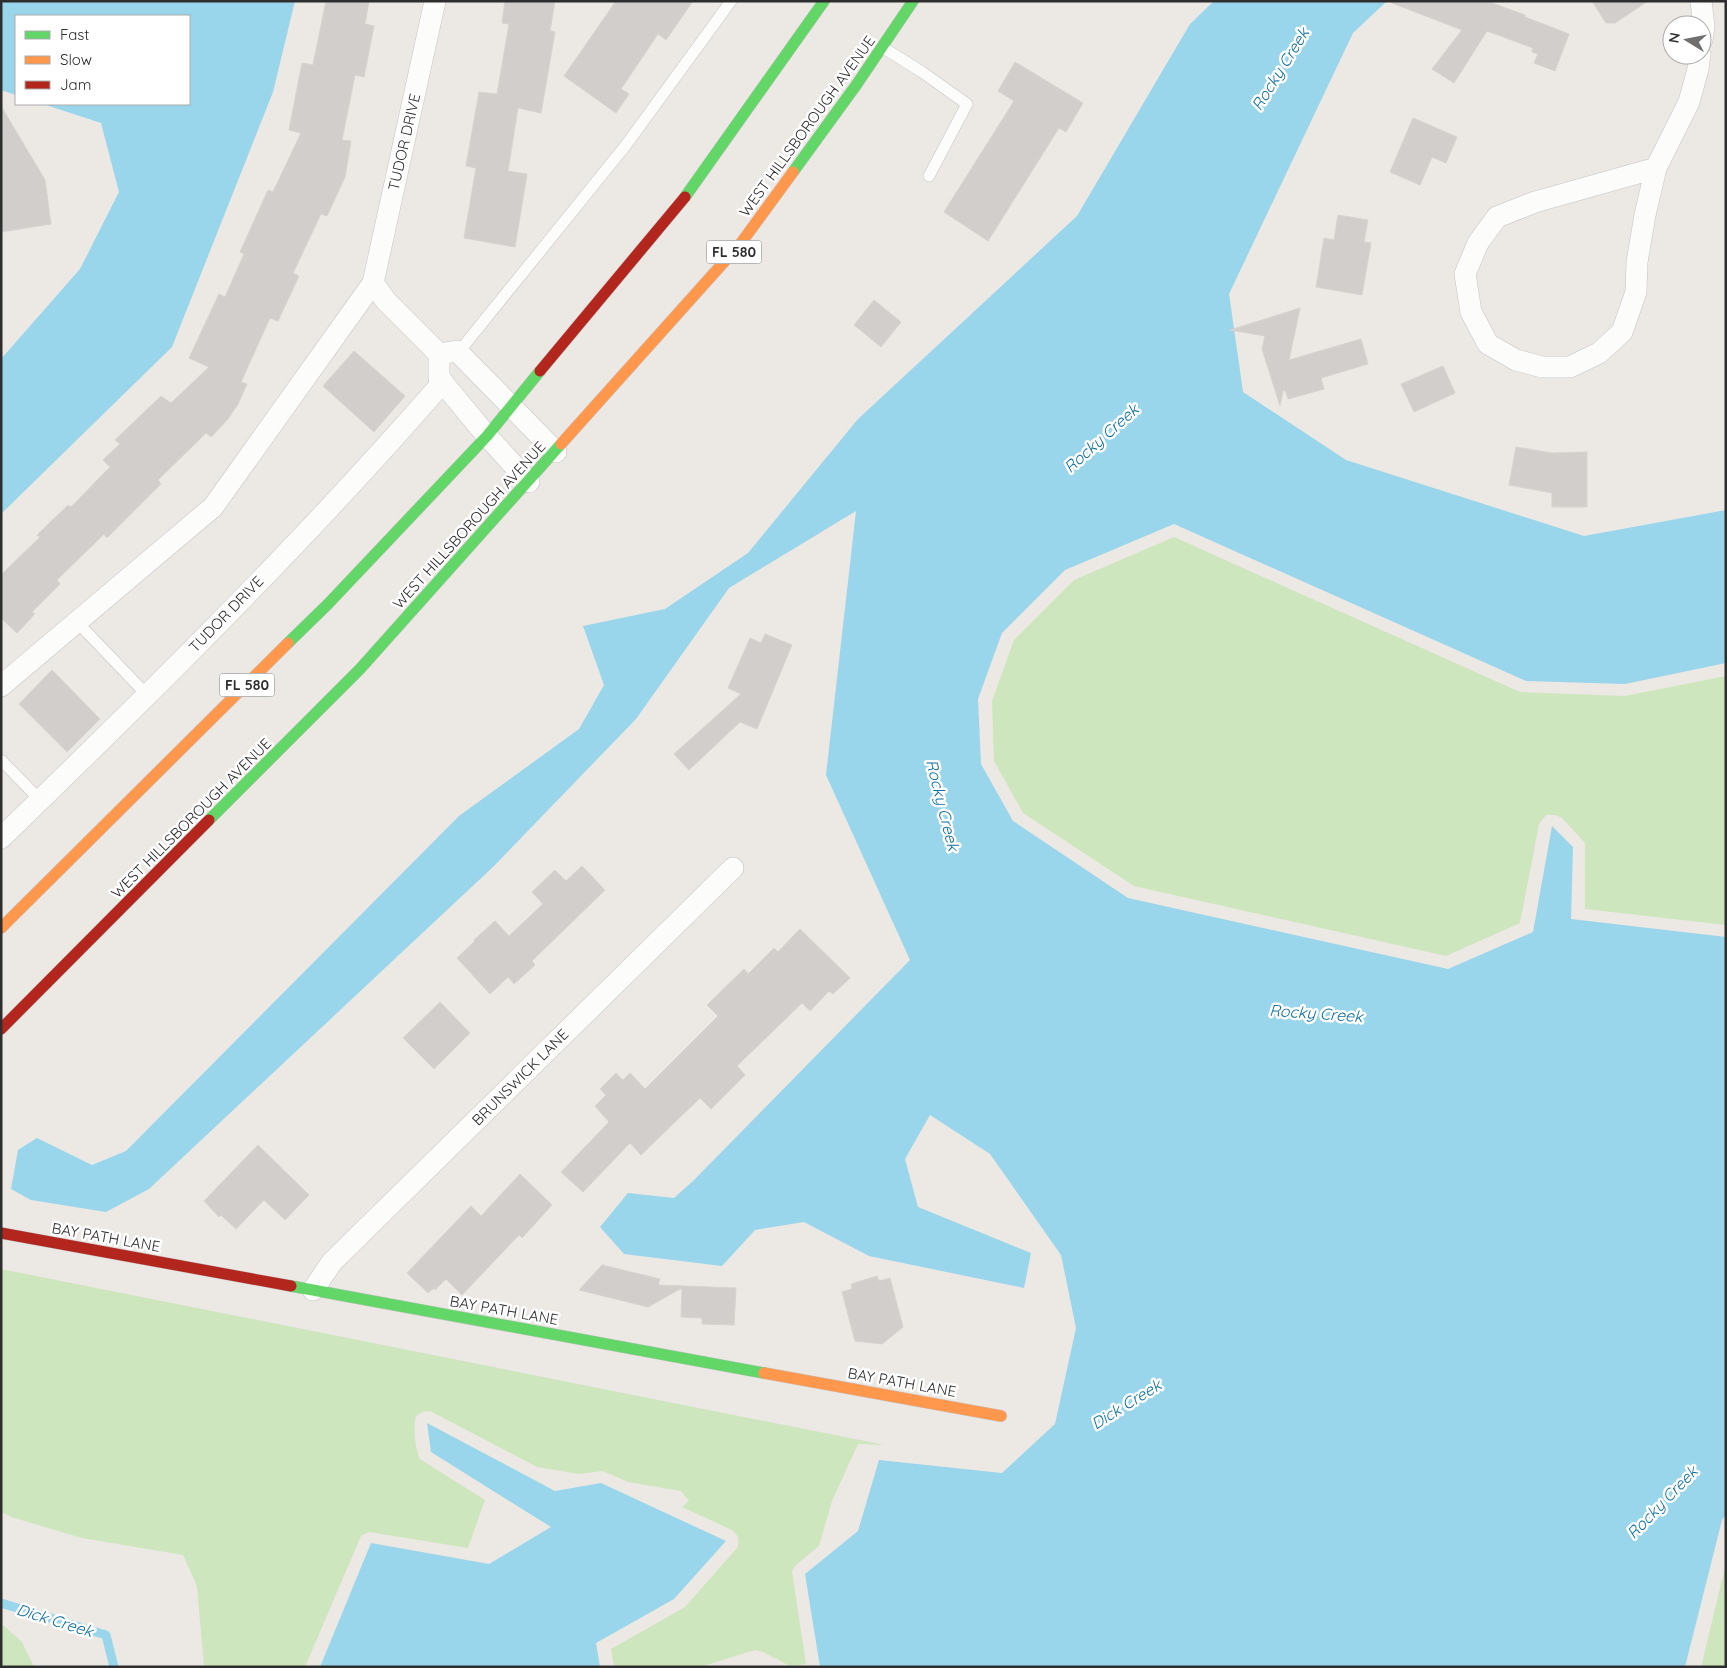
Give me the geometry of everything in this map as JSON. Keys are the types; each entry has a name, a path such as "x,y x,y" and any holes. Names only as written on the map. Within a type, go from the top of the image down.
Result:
{"main road":[{"name":"FL 580","path":"1,928 328,604 487,436 684,198 797,42 824,1"},
{"name":"WEST HILLSBOROUGH AVENUE","path":"1,1029 360,670 556,452 741,243 858,84 913,1"},
{"name":"BAY PATH LANE","path":"1,1234 1001,1416"}],"street":[{"name":"TUDOR DRIVE","path":"1,686 214,508 373,283 435,1"},
{"path":"1701,1 1703,15"},
{"path":"1656,168 1536,202 1498,217 1478,244 1465,274 1471,312 1488,344 1516,360 1542,367 1570,367 1599,353 1622,332 1636,292 1637,262 1656,168 1689,102 1699,65"},
{"path":"373,283 386,301 480,377 512,406 556,452"},
{"path":"449,353 439,378 487,436 529,482"},
{"name":"TUDOR DRIVE","path":"1,838 148,696 376,459 443,382"},
{"name":"BRUNSWICK LANE","path":"313,1290 332,1262 733,868"}],"lane":[{"path":"449,353 626,145 731,1"},
{"path":"882,47 922,72 967,104 929,176"},
{"path":"77,622 148,696"},
{"path":"1,760 40,800"}],"green space":[{"path":"1174,537 1520,692 1625,696 1726,676 1726,925 1585,909 1585,843 1562,818 1555,815 1546,815 1539,824 1520,923 1446,956 1134,886 1023,813 994,761 992,701 1014,640 1074,580"},
{"path":"1,1269 885,1445 858,1444 832,1501 819,1546 796,1565 792,1571 806,1664 790,1666 763,1652 755,1650 700,1667 614,1667 611,1649 685,1607 737,1548 739,1540 736,1534 732,1530 682,1507 689,1501 681,1491 628,1482 603,1471 579,1474 537,1467 430,1411 422,1412 416,1416 415,1438 420,1459 485,1500 468,1548 369,1532 361,1536 305,1667 204,1667 197,1586 183,1555 82,1538 11,1517 1,1512"},
{"path":"1726,1563 1726,1667 1701,1667"},
{"path":"1,1625 22,1642 34,1667 1,1667"}],"water":[{"path":"1,1 295,1 273,92 172,347 1,514 1,359 80,269 119,192 101,123 46,105 190,105 190,15 15,15 15,95 1,90"},
{"name":"Rocky Creek","path":"1214,1 1387,1 1353,33 1229,294 1243,392 1346,460 1584,536 1726,510 1726,663 1625,684 1526,681 1174,524 1065,570 1002,633 978,699 981,764 1013,821 1128,898 1448,969 1533,932 1552,826 1573,847 1571,919 1726,937 1726,1515 1722,1520 1685,1667 820,1667 805,1574 858,1531 879,1460 1002,1473 1055,1424 1076,1328 1061,1255 990,1154 930,1115 905,1159 918,1207 1031,1253 1024,1288 869,1256 804,1222 755,1230 722,1266 624,1254 600,1227 628,1193 674,1198 693,1181 910,960 826,775 856,511 729,588 636,719 494,866 149,1189 106,1212 31,1200 11,1189 18,1150 37,1138 92,1165 126,1151 459,816 579,729 604,685 583,626 665,609 748,553 858,419 1077,216 1190,24"},
{"path":"427,1423 555,1491 601,1483 726,1541 674,1599 596,1643 600,1667 320,1667 371,1543 489,1564 551,1527 431,1452"}],"building":[{"path":"326,1 369,1 365,24 374,26 364,77 355,75 342,140 351,141 345,177 327,216 321,214 293,273 299,276 278,321 270,318 241,382 247,384 238,404 228,419 211,437 206,433 158,480 161,484 107,538 104,534 57,580 60,584 32,612 35,614 17,633 1,618 1,575 40,537 37,535 68,505 71,507 110,467 103,460 120,444 115,440 161,396 171,403 209,367 189,358 219,294 225,297 244,254 240,252 268,190 273,192 301,133 289,130 302,63 313,65"},
{"path":"505,1 555,1 550,31 555,32 541,113 518,108 508,171 527,174 515,247 464,238 476,168 466,166 479,92 497,94 509,24 502,23"},
{"path":"616,1 693,1 666,40 658,34 621,89 629,94 616,113 564,76"},
{"path":"1392,1 1487,1 1569,34 1555,71 1534,63 1538,54 1532,52 1533,48 1487,31 1454,83 1432,69 1462,30 1392,3"},
{"path":"1592,1 1648,1 1615,23 1606,23"},
{"path":"1015,62 1083,103 1066,132 1059,128 988,241 944,212 1014,101 998,91"},
{"path":"1,106 45,180 51,224 1,232"},
{"path":"1413,118 1457,137 1446,163 1432,157 1420,185 1390,172"},
{"path":"1338,215 1368,220 1364,242 1371,243 1362,295 1316,287 1324,238 1334,240"},
{"path":"874,300 901,322 881,347 854,325"},
{"path":"1300,308 1289,360 1361,339 1368,364 1321,378 1324,389 1288,399 1285,390 1283,391 1280,406 1262,349 1265,336 1230,330"},
{"path":"354,351 405,396 374,432 323,386"},
{"path":"1443,366 1455,393 1414,412 1401,384"},
{"path":"1516,447 1552,453 1587,452 1587,507 1552,507 1552,493 1509,485"},
{"path":"765,634 792,645 757,729 740,722 689,770 674,754 741,694 728,688 750,638 761,643"},
{"path":"52,670 100,719 67,752 19,704"},
{"path":"582,866 605,890 532,961 535,965 514,984 508,977 490,994 457,958 495,921 509,936 543,904 532,892 555,870 566,881"},
{"path":"800,929 850,978 833,994 829,991 810,1011 802,1003 737,1066 745,1075 711,1109 700,1098 641,1155 630,1143 583,1192 561,1172 609,1122 595,1106 606,1095 600,1089 616,1073 623,1080 630,1073 645,1089 718,1016 707,1005 744,969 748,974 774,948 778,952"},
{"path":"440,1002 470,1033 434,1069 403,1038"},
{"path":"258,1145 309,1195 285,1220 264,1200 236,1229 221,1215 219,1217 204,1201"},
{"path":"520,1174 552,1205 522,1238 519,1235 462,1295 446,1279 435,1290 434,1288 428,1293 407,1273 471,1206 481,1216"},
{"path":"602,1265 660,1279 658,1285 736,1288 734,1325 702,1324 702,1318 681,1317 682,1288 648,1307 579,1290"},
{"path":"877,1276 879,1281 890,1278 903,1327 882,1344 855,1341 842,1292 852,1289 851,1284"}],"waterway":[{"name":"Dick Creek","path":"1,1603 106,1635 114,1667"}],"traffic: fast":[{"path":"685,197 824,1"},
{"path":"793,172 857,84 913,1"},
{"path":"288,643 328,604 487,436 540,371"},
{"path":"209,820 360,669 561,444"},
{"path":"291,1286 764,1373"}],"traffic: slow":[{"path":"561,444 741,243 793,172"},
{"path":"1,928 288,643"},
{"path":"764,1373 1001,1416"}],"traffic: jam":[{"path":"540,371 685,197"},
{"path":"1,1029 209,820"},
{"path":"1,1233 291,1286"}]}
